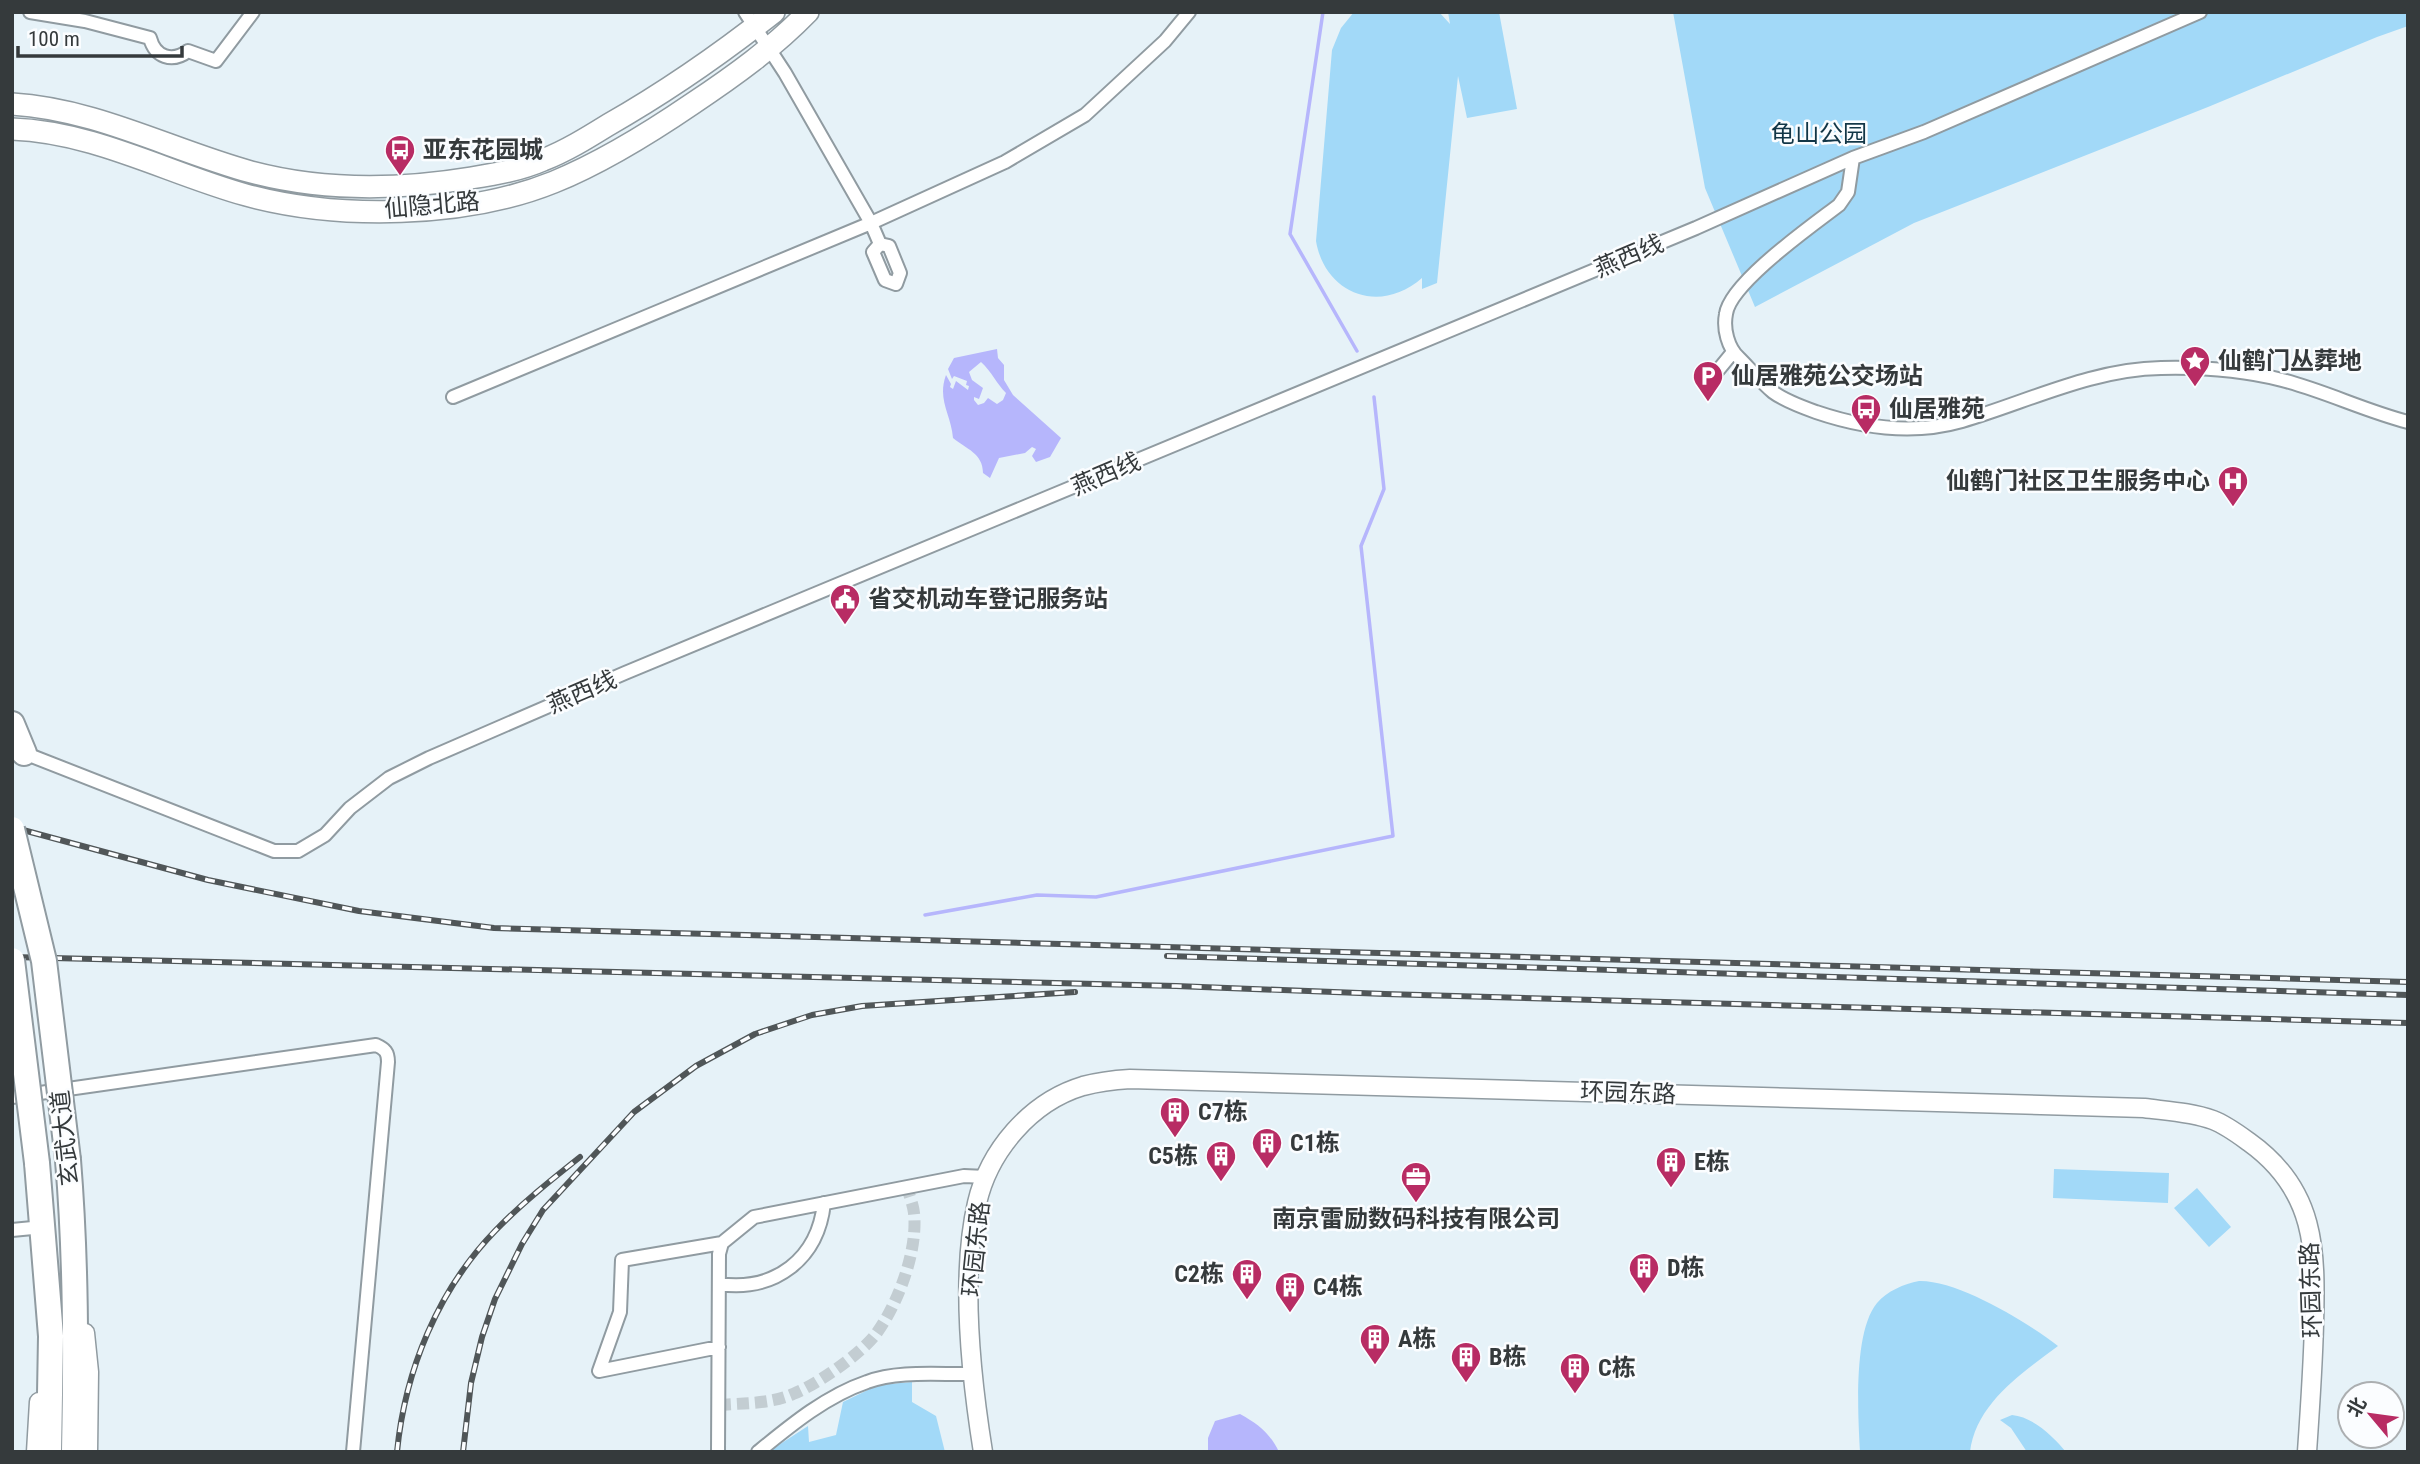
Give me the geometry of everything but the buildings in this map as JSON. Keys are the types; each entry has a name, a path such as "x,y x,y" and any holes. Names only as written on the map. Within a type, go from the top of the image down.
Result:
{"highway":[{"path":"12,724 18,743"},
{"name":"玄武大道","path":"12,829 44,961 68,1160 76,1311 74,1452"},
{"name":"玄武大道","path":"12,960 46,1256 51,1336 49,1452"}],"main road":[{"name":"仙隐北路","path":"12,104 107,122 192,154 284,179 350,187 440,183 511,171 542,161 578,143 644,104 750,20 774,12"},
{"name":"仙隐北路","path":"12,129 91,141 206,182 279,202 315,208 375,210 448,207 518,193 589,167 658,127 770,49 808,12"}],"street":[{"path":"30,12 85,21 150,38 154,49 169,58 179,57 188,51 216,61 253,12"},
{"path":"453,397 872,223 993,168 1085,115 1165,41 1189,12"},
{"name":"燕西线","path":"18,743 274,851 299,850 324,835 350,808 389,778 429,758 625,673 1696,229 1853,158 1924,132 2200,12"},
{"path":"750,20 770,49 872,223 880,244"},
{"path":"1853,158 1848,192 1839,205 1765,264 1736,294 1726,313 1727,337 1733,352 1774,393 1800,406 1870,427 1905,429 1960,421 2094,378 2159,368 2222,369 2283,380 2379,415 2408,422"},
{"path":"1710,380 1733,352"},
{"path":"12,1097 376,1045 388,1053 353,1452"},
{"name":"环园东路","path":"984,1452 969,1321 973,1227 977,1202 986,1177 998,1153 1014,1131 1033,1113 1056,1098 1081,1087 1130,1079 2144,1108 2189,1113 2214,1120 2256,1146 2291,1185 2305,1215 2314,1247 2313,1359 2307,1452"},
{"path":"719,1347 599,1371 620,1312 622,1260 722,1242 754,1217 964,1176 986,1177"},
{"path":"719,1284 753,1284 785,1271 810,1247 820,1226 824,1203"},
{"path":"12,1230 43,1227"},
{"path":"74,1238 89,1372 88,1452"},
{"path":"719,1452 719,1254 722,1242"},
{"path":"36,1452 46,1256"},
{"path":"758,1452 812,1409 867,1382 893,1376 974,1374"}],"green space":[{"path":"1354,12 1439,12 1450,24 1448,12 1499,12 1517,109 1467,118 1458,76 1437,283 1422,289 1422,278 1406,289 1372,297 1342,286 1330,274 1321,259 1316,241 1332,50 1341,28"},
{"name":"龟山公园","path":"1673,12 2408,12 2408,26 1914,223 1755,307 1705,188"},
{"path":"2054,1169 2169,1173 2168,1203 2053,1198"},
{"path":"2197,1188 2231,1227 2209,1247 2174,1208"},
{"path":"1919,1281 1953,1287 1992,1304 2058,1346 2016,1378 1991,1404 1974,1434 1970,1452 1860,1452 1859,1374 1869,1316 1886,1295"},
{"path":"912,1382 912,1402 936,1416 945,1452 768,1452 808,1426 809,1442 836,1435 843,1402 878,1385"},
{"path":"2012,1415 2035,1423 2066,1452 2027,1452 2011,1428 2000,1420"}],"shaded area":[{"path":"997,349 998,358 1004,365 1004,380 1013,395 1061,438 1050,457 1036,462 1032,456 1036,449 1032,447 1025,453 999,458 990,478 983,473 977,456 953,438 943,392 946,375 953,389 956,381 968,390 969,386 966,385 967,381 954,376 952,379 948,369 954,358","holes":["981,362 1006,393 1003,400 997,404 988,398 978,405 974,400 974,397 979,399 983,388 972,380 969,372"]},
{"path":"1240,1414 1263,1430 1279,1452 1208,1452 1208,1438 1215,1421"}],"waterway":[{"path":"1323,12 1290,234 1357,351"},
{"path":"925,915 1037,895 1096,897 1393,836 1361,546 1384,489 1374,397"}],"tunnel":[{"path":"719,1405 766,1401 793,1394 838,1368 876,1334 899,1293 910,1260 914,1213 907,1187"}],"railway":[{"path":"12,827 208,880 359,911 494,928 2408,982"},
{"path":"1167,956 2408,995"},
{"path":"12,957 1176,986 2408,1023"},
{"path":"463,1452 471,1383 482,1337 495,1299 522,1244 543,1210 634,1112 696,1066 755,1034 812,1015 862,1006 1075,992"},
{"path":"397,1452 401,1421 416,1362 441,1305 457,1279 505,1221 580,1157"}],"place":[{"name":"亚东花园城","path":"400,177"},
{"name":"仙鹤门丛葬地","path":"2195,388"},
{"name":"仙居雅苑公交场站","path":"1708,403"},
{"name":"仙居雅苑","path":"1866,436"},
{"name":"仙鹤门社区卫生服务中心","path":"2233,508"},
{"name":"省交机动车登记服务站","path":"845,626"},
{"name":"C7栋","path":"1175,1139"},
{"name":"C1栋","path":"1267,1170"},
{"name":"C5栋","path":"1221,1183"},
{"name":"E栋","path":"1671,1189"},
{"name":"南京雷励数码科技有限公司","path":"1416,1204"},
{"name":"D栋","path":"1644,1295"},
{"name":"C2栋","path":"1247,1301"},
{"name":"C4栋","path":"1290,1314"},
{"name":"A栋","path":"1375,1366"},
{"name":"B栋","path":"1466,1384"},
{"name":"C栋","path":"1575,1395"}]}
